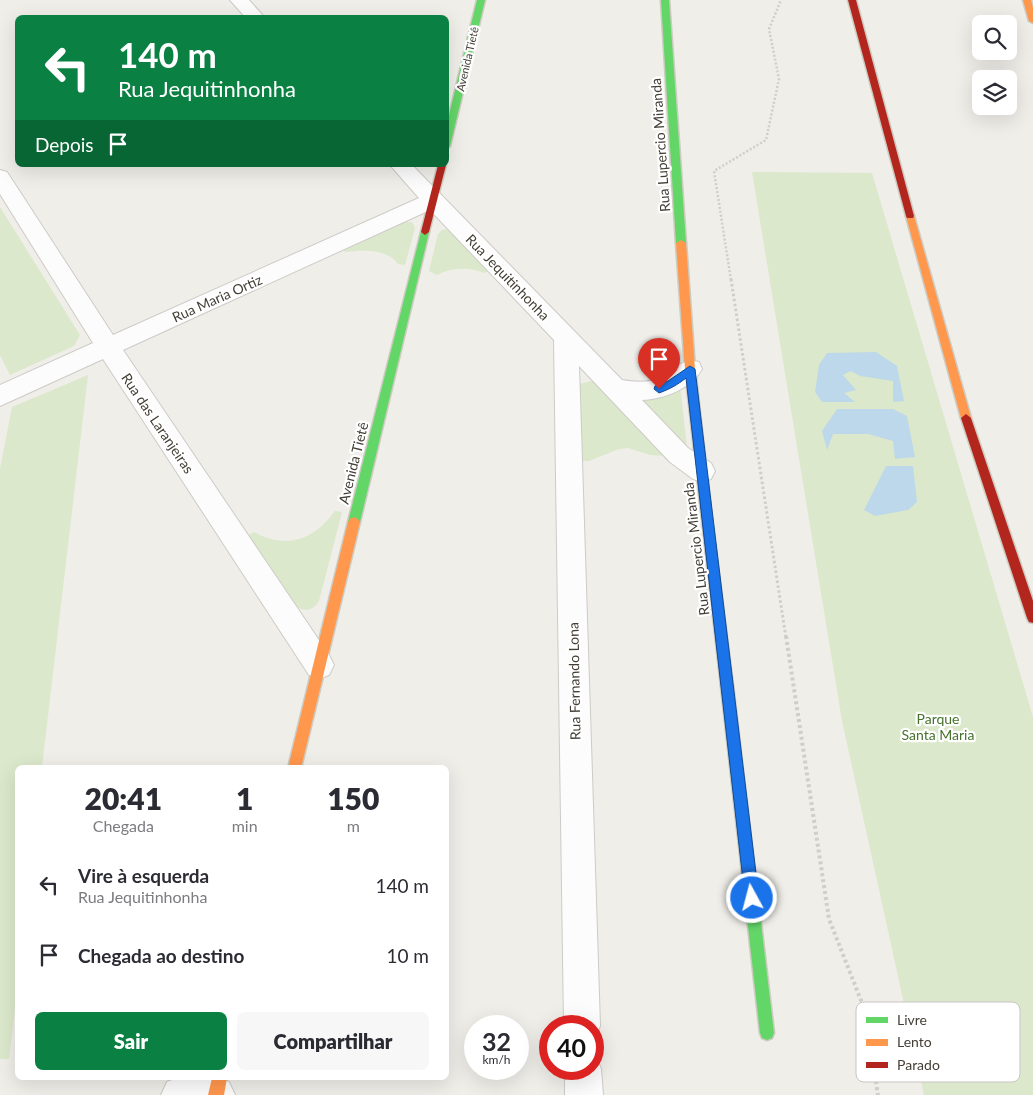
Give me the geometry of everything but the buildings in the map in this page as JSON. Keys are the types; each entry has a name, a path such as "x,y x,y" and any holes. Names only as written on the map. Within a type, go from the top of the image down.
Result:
{"street":[{"path":"239,0 253,15"},
{"name":"Avenida Tietê","path":"449,133 481,0"},
{"name":"Rua Lupercio Miranda","path":"666,0 690,369 768,1033"},
{"path":"852,0 964,410 1033,618"},
{"path":"1027,0 1033,21"},
{"name":"Rua Jequitinhonha","path":"402,167 679,455 702,471"},
{"name":"Avenida Tietê","path":"295,765 442,167"},
{"name":"Rua das Laranjeiras","path":"0,178 108,347 319,665"},
{"name":"Rua Maria Ortiz","path":"0,396 434,200"},
{"name":"Rua Fernando Lona","path":"566,336 582,1015"},
{"path":"617,389 631,392 659,389 672,384 690,369"},
{"path":"180,1095 216,1095 220,1080"},
{"path":"583,1080 584,1095"}],"path":[{"path":"781,0 768,29 779,79 766,140 714,171 829,919 862,1002"},
{"path":"876,1082 878,1095"}],"green space":[{"name":"Parque Santa Maria","path":"752,172 872,173 1033,717 1033,1095 924,1095 921,1082 1020,1082 1020,1002 904,1002 842,721"},
{"path":"0,207 80,335 74,346 10,375 0,355"},
{"path":"403,222 412,222 415,228 405,265 398,264 387,255 374,251 345,252 342,249"},
{"path":"448,229 490,270 485,273 466,269 454,269 437,275 429,271 438,234 442,230"},
{"path":"88,375 42,765 15,765 15,1008 9,1059 0,1059 0,469 12,407"},
{"path":"591,381 596,383 667,456 650,455 628,448 619,449 589,461 580,461 578,389 580,384"},
{"path":"680,386 687,447 640,400"},
{"path":"335,511 342,512 319,601 311,609 302,609 295,606 247,536 254,532 277,540 299,539 318,529"}],"water":[{"path":"876,352 897,366 904,401 893,402 893,381 860,376 851,371 843,375 856,390 844,393 855,402 822,402 815,392 819,365 827,353"},
{"path":"837,409 893,409 907,416 915,457 895,459 893,441 868,434 833,434 827,450 822,431"},
{"path":"886,466 913,466 917,502 908,510 875,516 864,510"}],"traffic: fast":[{"path":"449,133 481,0"},
{"path":"665,0 681,243"},
{"path":"354,522 425,232"},
{"path":"727,686 767,1033"}],"traffic: slow":[{"path":"1027,0 1033,21"},
{"path":"910,216 966,418"},
{"path":"681,243 690,369 705,502"},
{"path":"295,765 354,522"},
{"path":"216,1095 220,1080"}],"traffic: jam":[{"path":"852,0 910,216"},
{"path":"425,232 441,167"},
{"path":"966,418 1033,618"},
{"path":"705,502 727,686"}],"route":[{"path":"659,389 672,384 690,369 752,898"}]}
